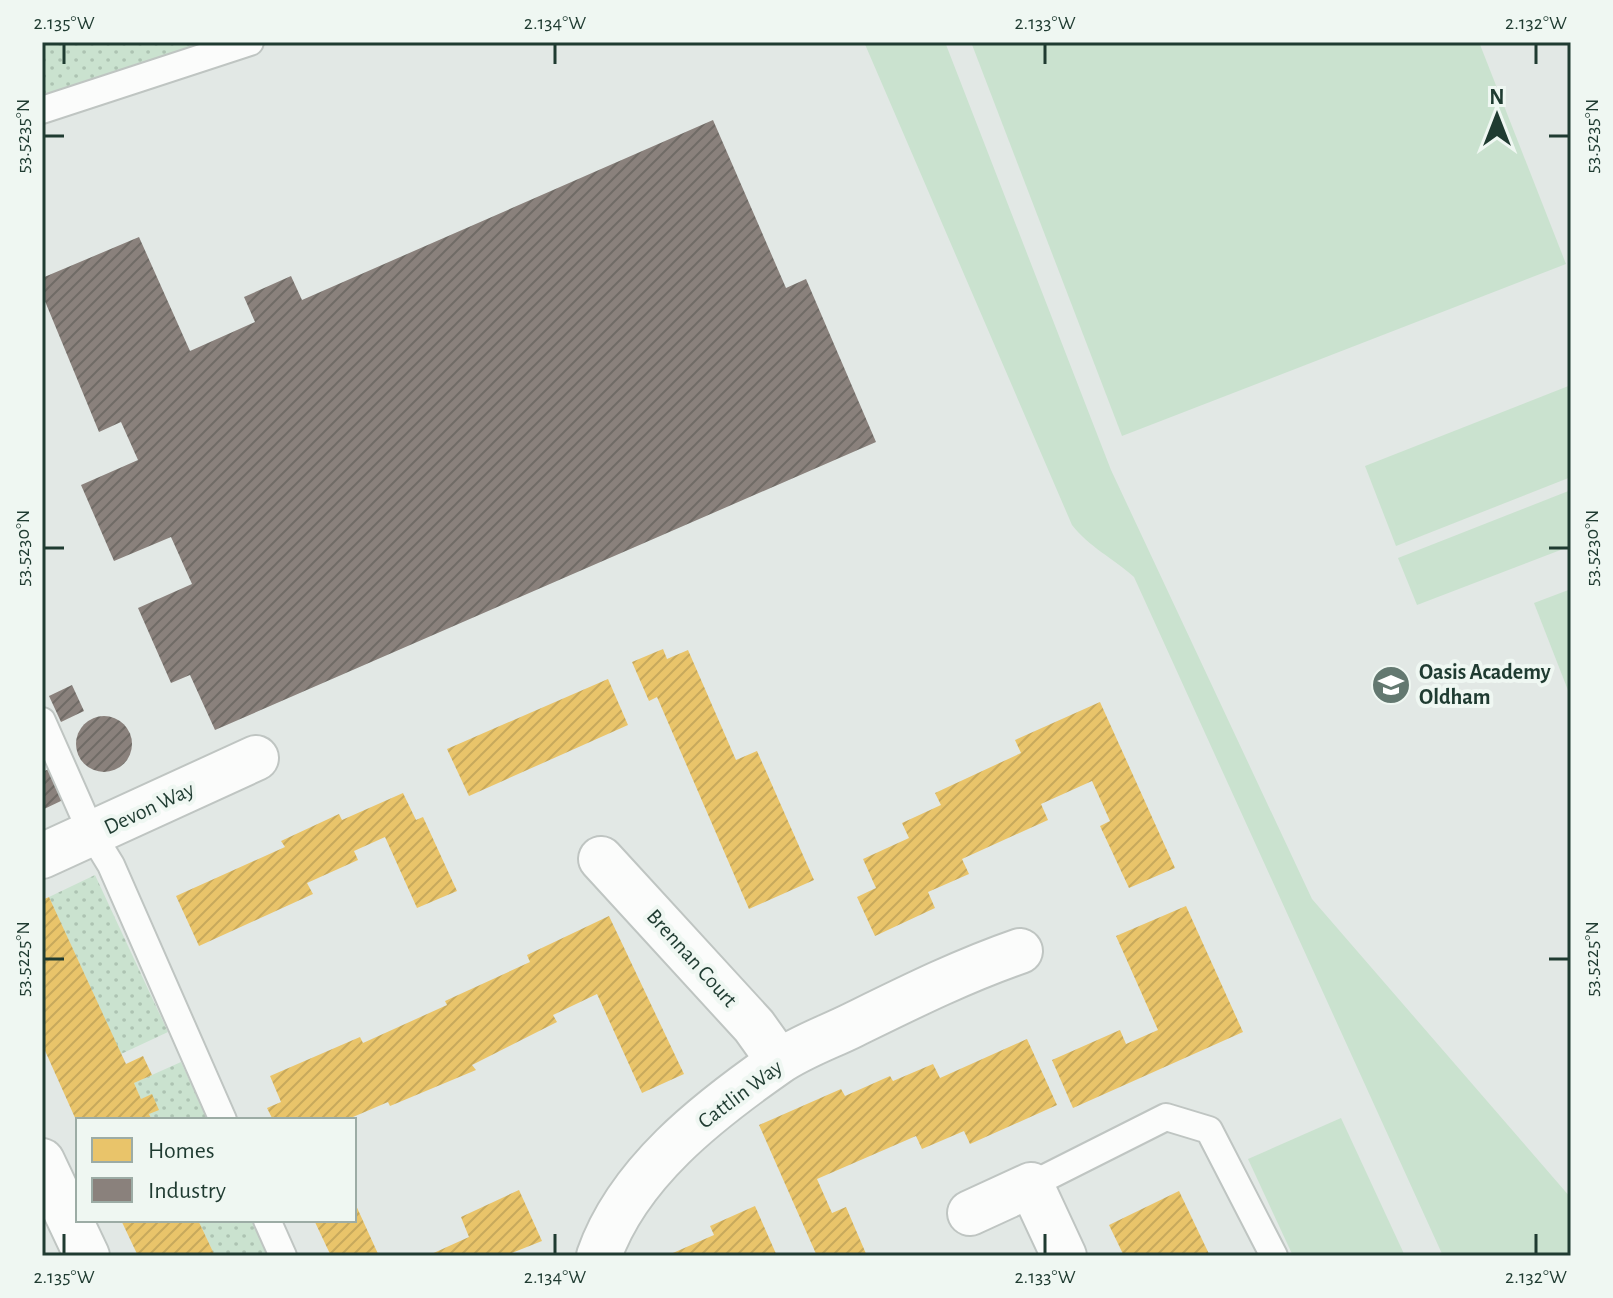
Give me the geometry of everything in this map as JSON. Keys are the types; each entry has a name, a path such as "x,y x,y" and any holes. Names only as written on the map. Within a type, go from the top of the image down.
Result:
{"street":[{"name":"Devon Way","path":"42,856 256,758"},
{"name":"Brennan Court","path":"601,859 754,1026 779,1061"},
{"name":"Cattlin Way","path":"599,1256 627,1197 655,1166 687,1134 779,1061 969,969 1020,951"},
{"path":"42,1161 87,1256"},
{"path":"970,1213 1031,1185 1064,1256"}],"lane":[{"path":"42,110 250,42"},
{"path":"42,721 92,834 111,865 222,1118"},
{"path":"1031,1185 1141,1127 1166,1117 1180,1121 1209,1130 1274,1256"},
{"path":"268,1222 283,1256"}],"green space":[{"path":"42,42 207,42 42,96"},
{"path":"864,42 945,42 1111,470 1312,899 1571,1198 1571,1256 1443,1256 1134,577 1086,540 1072,525"},
{"path":"971,42 1479,42 1566,264 1122,436"},
{"path":"1571,385 1571,477 1396,546 1365,466"},
{"path":"1571,490 1571,546 1417,605 1398,558"},
{"path":"1571,589 1571,698 1534,603"},
{"path":"95,875 168,1032 121,1054 49,897"},
{"path":"181,1062 207,1118 151,1118 152,1095 141,1099 134,1083"},
{"path":"1341,1118 1405,1256 1293,1256 1248,1159"},
{"path":"199,1222 253,1222 267,1256 215,1256"}],"building: Homes":[{"path":"663,649 667,659 688,650 736,760 757,751 814,880 749,909 657,697 649,701 632,662"},
{"path":"608,679 628,725 469,796 447,749"},
{"path":"1100,702 1175,868 1129,888 1100,826 1110,821 1092,781 1041,804 1048,820 962,859 969,874 928,892 935,908 875,936 857,897 876,888 863,859 909,838 902,823 941,805 935,793 1021,753 1015,740"},
{"path":"403,793 416,820 423,817 457,891 417,908 385,837 354,851 358,860 307,883 313,894 199,946 176,896 285,847 281,841 339,814 342,820"},
{"path":"49,897 126,1064 143,1056 152,1075 134,1083 141,1099 152,1094 159,1110 149,1114 151,1118 76,1120 42,1044 42,900"},
{"path":"1186,906 1243,1032 1073,1108 1052,1060 1120,1030 1126,1044 1158,1030 1116,936"},
{"path":"609,916 684,1074 642,1093 597,994 553,1015 557,1022 472,1065 476,1070 390,1106 388,1102 351,1118 272,1118 267,1108 281,1102 270,1076 360,1037 363,1043 447,1005 445,1001 530,962 527,955"},
{"path":"1027,1039 1057,1105 970,1144 964,1131 922,1149 916,1136 817,1179 832,1213 846,1207 867,1256 817,1256 759,1125 841,1089 845,1096 890,1076 893,1081 933,1064 940,1078"},
{"path":"519,1190 542,1241 504,1256 427,1256 469,1237 461,1217"},
{"path":"1179,1191 1210,1256 1124,1256 1109,1225"},
{"path":"356,1205 379,1256 331,1256 315,1222 356,1222"},
{"path":"755,1206 777,1256 666,1256 714,1235 710,1226"},
{"path":"122,1222 199,1222 215,1256 138,1256"}],"building: Industry":[{"path":"713,120 786,288 806,279 876,442 215,730 190,675 171,683 138,608 192,584 171,537 114,561 81,485 138,460 121,422 99,432 42,294 42,278 139,237 190,351 255,322 244,297 291,276 302,300"},
{"path":"72,685 84,711 61,722 49,696"},
{"path":"104,716 124,724 132,744 124,764 104,772 84,764 76,744 84,724"},
{"path":"49,769 63,800 42,810 42,772"}],"place":[{"name":"Oasis Academy Oldham","path":"1391,685"}]}
